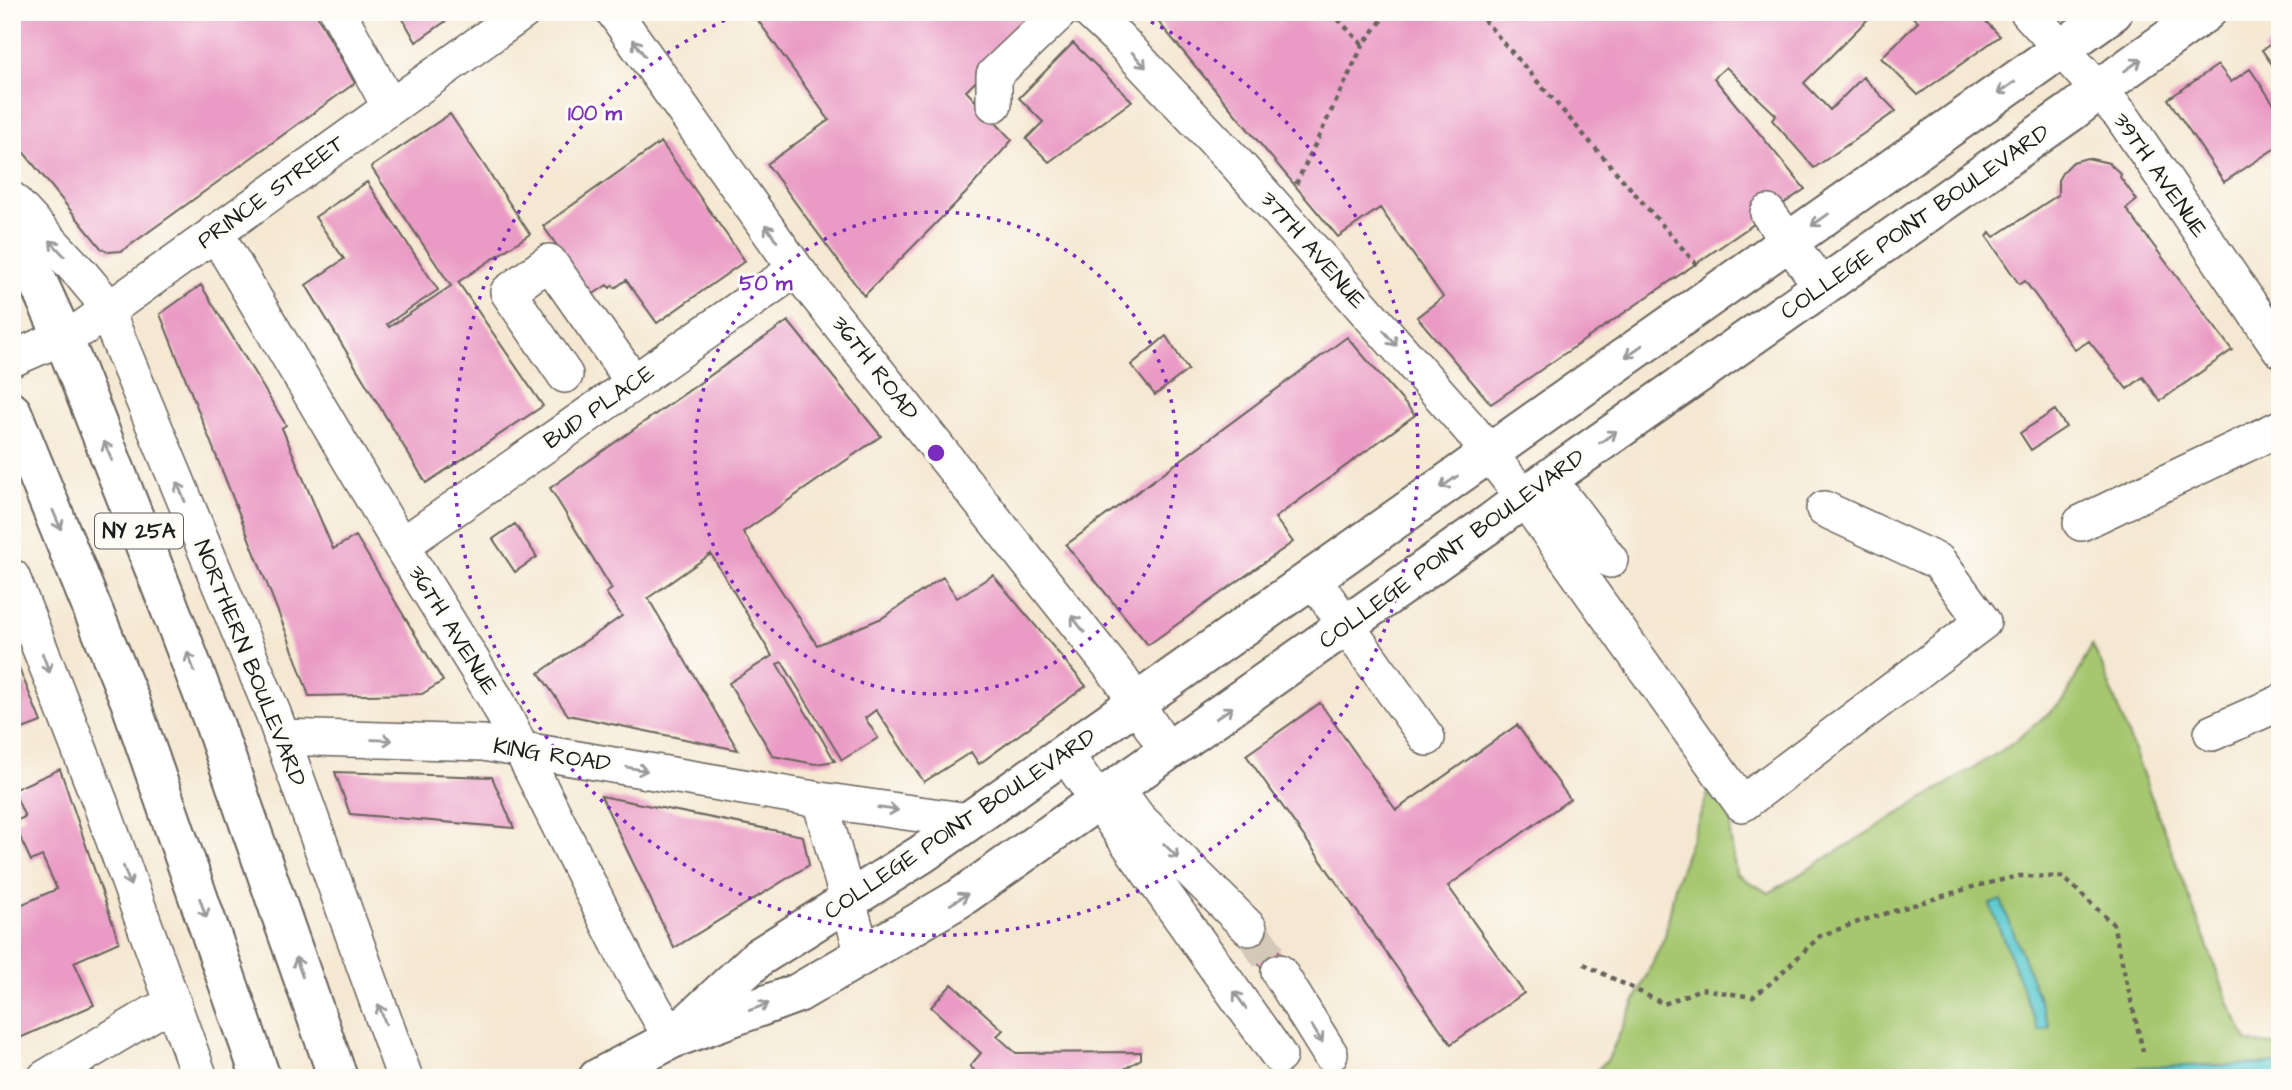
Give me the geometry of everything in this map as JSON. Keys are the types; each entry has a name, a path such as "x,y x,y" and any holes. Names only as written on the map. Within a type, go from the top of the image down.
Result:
{"main road":[{"name":"COLLEGE POINT BOULEVARD","path":"672,1038 759,957 969,821 1490,453 1778,227 2062,49 2113,12"},
{"name":"COLLEGE POINT BOULEVARD","path":"598,1078 672,1038 798,993 960,898 2071,112 2206,12"},
{"name":"NY 25A","path":"12,238 38,282 62,337 215,726 338,1078"},
{"name":"NY 25A","path":"12,412 107,640 261,1078"}],"street":[{"path":"338,12 390,107"},
{"name":"PRINCE STREET","path":"12,359 83,328 523,12"},
{"name":"36TH ROAD","path":"614,12 796,269 1120,678 1168,752"},
{"path":"994,104 994,75 1059,12"},
{"name":"37TH AVENUE","path":"1090,12 1237,164 1490,453 1537,488"},
{"name":"39TH AVENUE","path":"2028,12 2121,116 2280,349"},
{"name":"NORTHERN BOULEVARD","path":"12,200 101,298 281,737 405,1078"},
{"path":"1778,227 1822,287"},
{"name":"36TH AVENUE","path":"215,232 401,546 497,701 628,963 672,1038"},
{"path":"565,375 508,292 550,262 634,383"},
{"name":"BUD PLACE","path":"401,546 796,269"},
{"path":"2081,523 2280,428"},
{"path":"1537,488 1742,804 1983,622 1939,562 1824,509"},
{"path":"1537,488 1610,560"},
{"path":"12,577 100,802 200,1078"},
{"path":"1313,579 1427,738"},
{"path":"2212,733 2280,703"},
{"name":"KING ROAD","path":"281,737 483,743 820,800 969,821"},
{"path":"1074,748 1108,794 1279,1056"},
{"path":"1108,794 1138,818 1249,928"},
{"path":"820,800 863,955"},
{"path":"1279,972 1330,1054"},
{"path":"45,1078 152,1014 174,1004"}],"path":[{"path":"1331,12 1363,45"},
{"path":"1295,185 1363,45 1388,12"},
{"path":"1477,12 1702,271"},
{"path":"1584,964 1664,1004 1701,989 1753,997 1820,936 1976,886 2019,876 2063,877 2113,924 2143,1051"}],"green space":[{"path":"2092,645 2230,1006 2248,1042 2280,1046 2280,1064 2141,1067 2102,1078 1590,1078 1608,1059 1665,936 1676,881 1708,794 1733,815 1730,835 1736,874 1769,893 2012,744 2065,699"}],"water":[{"path":"2001,900 2050,1027 2039,1031 1990,904"},
{"path":"2280,1064 2280,1078 2102,1078 2141,1067"}],"building":[{"path":"12,12 315,12 355,83 122,251 108,252 101,248 12,138"},
{"path":"399,12 459,12 416,42"},
{"path":"752,12 1034,12 1040,19 966,91 1012,140 966,193 864,296 767,164 829,120"},
{"path":"1150,12 1875,12 1804,83 1830,110 1863,77 1896,111 1814,168 1772,120 1776,115 1726,67 1714,78 1805,189 1491,404 1417,317 1443,297 1380,208 1338,237"},
{"path":"1907,12 1977,12 2000,36 1918,95 1881,58 1918,22"},
{"path":"2280,38 2280,76 2262,50"},
{"path":"1073,43 1132,101 1049,162 1026,139 1043,122 1019,98"},
{"path":"2218,65 2231,82 2250,69 2280,113 2280,145 2224,182 2168,99"},
{"path":"450,114 530,234 458,282 543,406 426,483 306,285 344,259 315,217 367,182 438,290 387,324 389,327 451,286 371,167"},
{"path":"661,142 745,261 657,323 626,280 615,288 613,285 610,288 607,285 592,295 543,226"},
{"path":"2087,158 2109,163 2121,174 2120,177 2137,200 2126,209 2232,350 2160,401 2143,377 2127,389 2089,341 2075,350 2025,281 2019,284 1987,237 1990,232 1994,237 2058,195 2058,180 2062,173 2073,162"},
{"path":"201,285 286,425 282,428 333,549 356,536 443,681 422,694 309,696 160,314"},
{"path":"788,321 881,436 743,532 817,645 882,618 943,577 957,598 993,575 1086,686 979,764 971,752 924,782 876,710 865,718 878,738 842,760 782,662 777,664 835,761 815,764 773,756 729,683 772,656 711,554 648,598 738,750 568,715 539,673 622,616 606,593 612,589 550,488"},
{"path":"1166,336 1188,370 1155,395 1131,365"},
{"path":"1347,337 1415,415 1275,518 1293,542 1148,645 1066,545"},
{"path":"2055,410 2066,427 2031,450 2020,433"},
{"path":"515,524 537,557 515,572 493,539"},
{"path":"12,651 41,722 12,733"},
{"path":"1320,703 1396,810 1517,725 1570,799 1448,886 1524,993 1451,1044 1246,755"},
{"path":"60,769 119,942 74,962 94,1005 13,1041 18,1052 12,1055 12,899 16,907 57,889 42,856 31,861 13,822 25,817 13,790"},
{"path":"335,772 492,777 514,828 350,814"},
{"path":"601,796 803,836 809,865 674,948"},
{"path":"1258,921 1289,966 1269,979 1239,936"},
{"path":"952,984 1003,1030 997,1036 1016,1053 1141,1052 1141,1059 1109,1078 981,1078 970,1066 981,1053 931,1007"}],"tunnel":[{"path":"1249,928 1279,972"}]}
